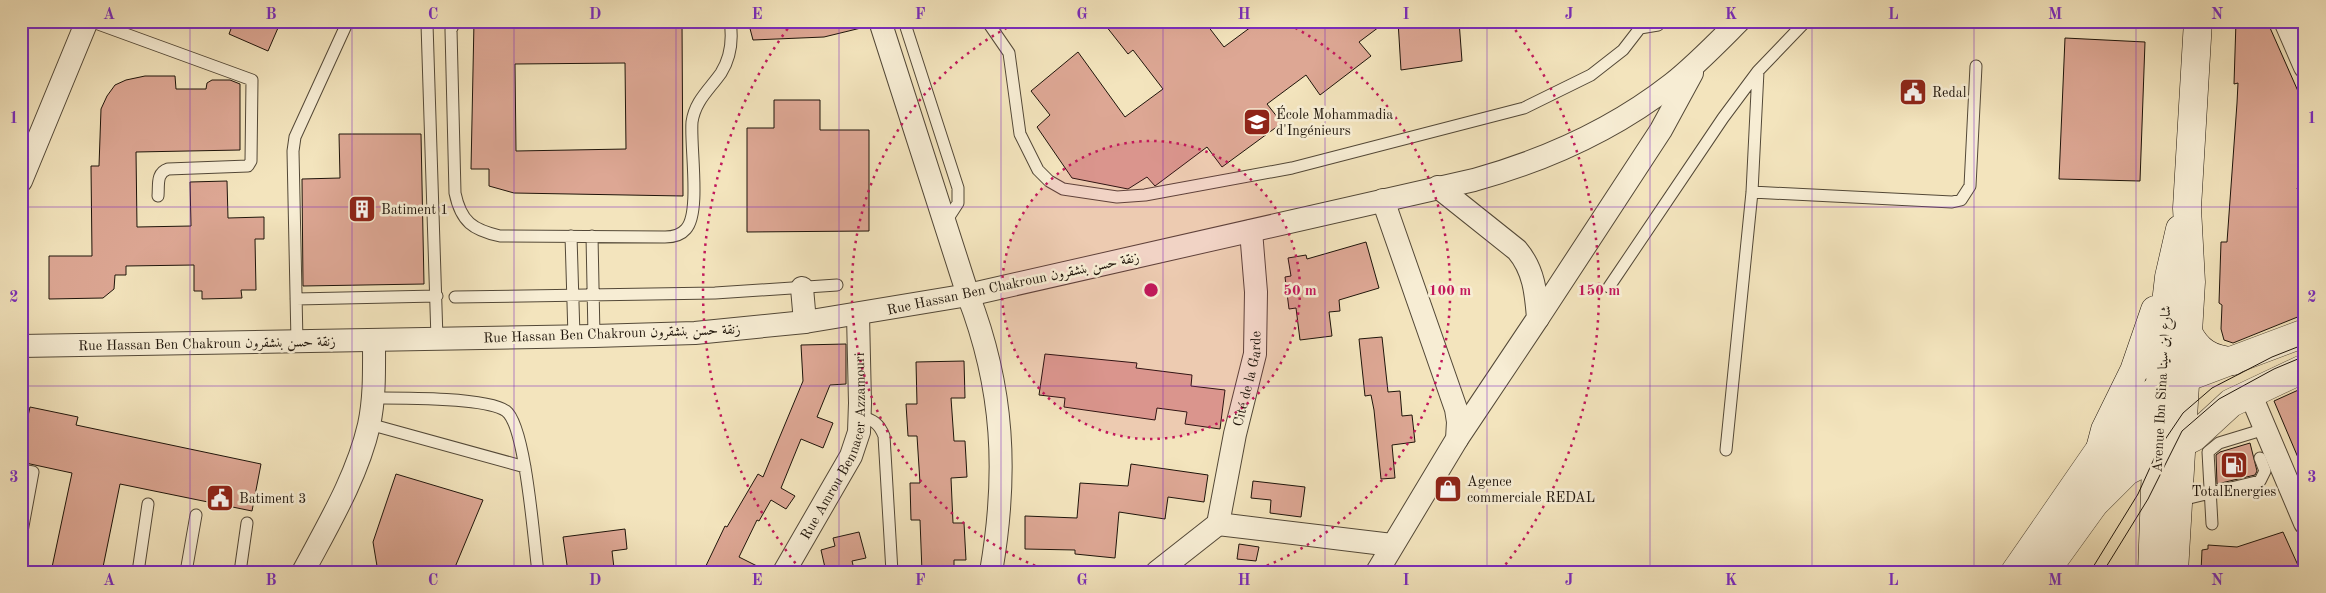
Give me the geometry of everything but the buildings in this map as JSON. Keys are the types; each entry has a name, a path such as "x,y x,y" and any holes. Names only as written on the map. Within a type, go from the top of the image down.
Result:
{"main road":[{"name":"Avenue Ibn Sina شارع ابن سينا","path":"2168,554 2169,451 2185,378 2188,332 2191,263 2186,208 2198,21"},
{"name":"Avenue Ibn Sina شارع ابن سينا","path":"2152,572 2168,554 2178,501 2159,400 2166,298 2173,256 2186,208"},
{"path":"2100,449 2105,430 2134,371 2153,314 2166,298"},
{"path":"2188,332 2198,348 2205,354 2214,358 2233,361"},
{"path":"2045,572 2094,504 2121,454 2159,400 2185,378 2305,333"},
{"path":"2094,504 2128,471 2169,451 2199,433 2225,408 2250,392 2305,368"},
{"path":"2015,572 2127,413 2148,394 2159,400"}],"street":[{"path":"21,181 89,21"},
{"path":"880,21 968,296 982,330 992,367 1002,442 1001,490 991,572"},
{"name":"Rue Hassan Ben Chakroun زنقة حسن بنشقرون","path":"21,346 695,333 858,315 968,296 1510,170 1578,142 1642,105 1700,59 1739,21"},
{"path":"2285,21 2305,67"},
{"path":"1377,572 1457,439 1661,130 1700,59"},
{"path":"1438,187 1506,240 1527,262 1536,293 1538,318"},
{"path":"1383,200 1456,409 1458,422 1457,439"},
{"name":"Cité de la Garde","path":"1218,524 1236,434 1255,354 1256,292 1251,231"},
{"path":"802,288 805,322"},
{"name":"Rue Amrou Bennacer Azzamouri","path":"784,572 850,456 859,432 858,315"},
{"path":"303,572 356,468 369,424 373,398 374,340"},
{"path":"2250,392 2266,429 2263,456 2305,523"},
{"path":"1157,572 1218,524 1392,545"}],"lane":[{"path":"89,21 252,80 251,161 248,166 168,169 162,171 159,176 158,196"},
{"path":"297,342 293,151 295,138 348,21"},
{"path":"425,21 427,24 438,296 438,339"},
{"path":"455,21 451,30 455,194 458,207 469,223 479,231 500,236 673,236 687,229 691,221 694,200 692,122 702,94 721,73 729,57 731,46 730,21"},
{"path":"904,21 958,188 958,203 945,223"},
{"path":"986,21 1009,53 1020,134 1038,170 1063,189 1117,197 1145,195 1292,168 1524,108 1591,75 1623,50 1642,25 1658,25 1662,21"},
{"path":"1609,287 1723,118 1758,71 1806,21"},
{"path":"1752,192 1952,202 1961,200 1970,186 1976,66"},
{"path":"1726,450 1752,192 1758,71"},
{"path":"571,236 572,295 584,336"},
{"path":"584,336 593,294 592,236"},
{"path":"455,297 715,292 837,285"},
{"path":"296,299 438,296"},
{"path":"373,398 472,402 506,412 513,421 525,467 538,572"},
{"path":"860,416 874,421 880,427 884,436 892,572"},
{"path":"369,424 525,467"},
{"path":"2212,524 2211,474 2207,456 2215,445 2266,429"},
{"path":"2178,501 2260,481 2265,471 2263,456"},
{"path":"21,470 33,472 21,536"},
{"path":"138,572 148,504"},
{"path":"186,572 196,516"},
{"path":"240,572 247,523"}],"tram line":[{"path":"2090,572 2138,494 2158,450 2183,413 2212,388 2272,357 2305,344"},
{"path":"2103,572 2148,499 2182,431 2219,399 2274,369 2305,356"}],"place":[{"name":"Redal","path":"1913,92"},
{"name":"École Mohammadia d'Ingénieurs","path":"1257,122"},
{"name":"Batiment 1","path":"362,209"},
{"name":"TotalEnergies","path":"2234,465"},
{"name":"Agence commerciale REDAL","path":"1448,489"},
{"name":"Batiment 3","path":"220,498"}]}
